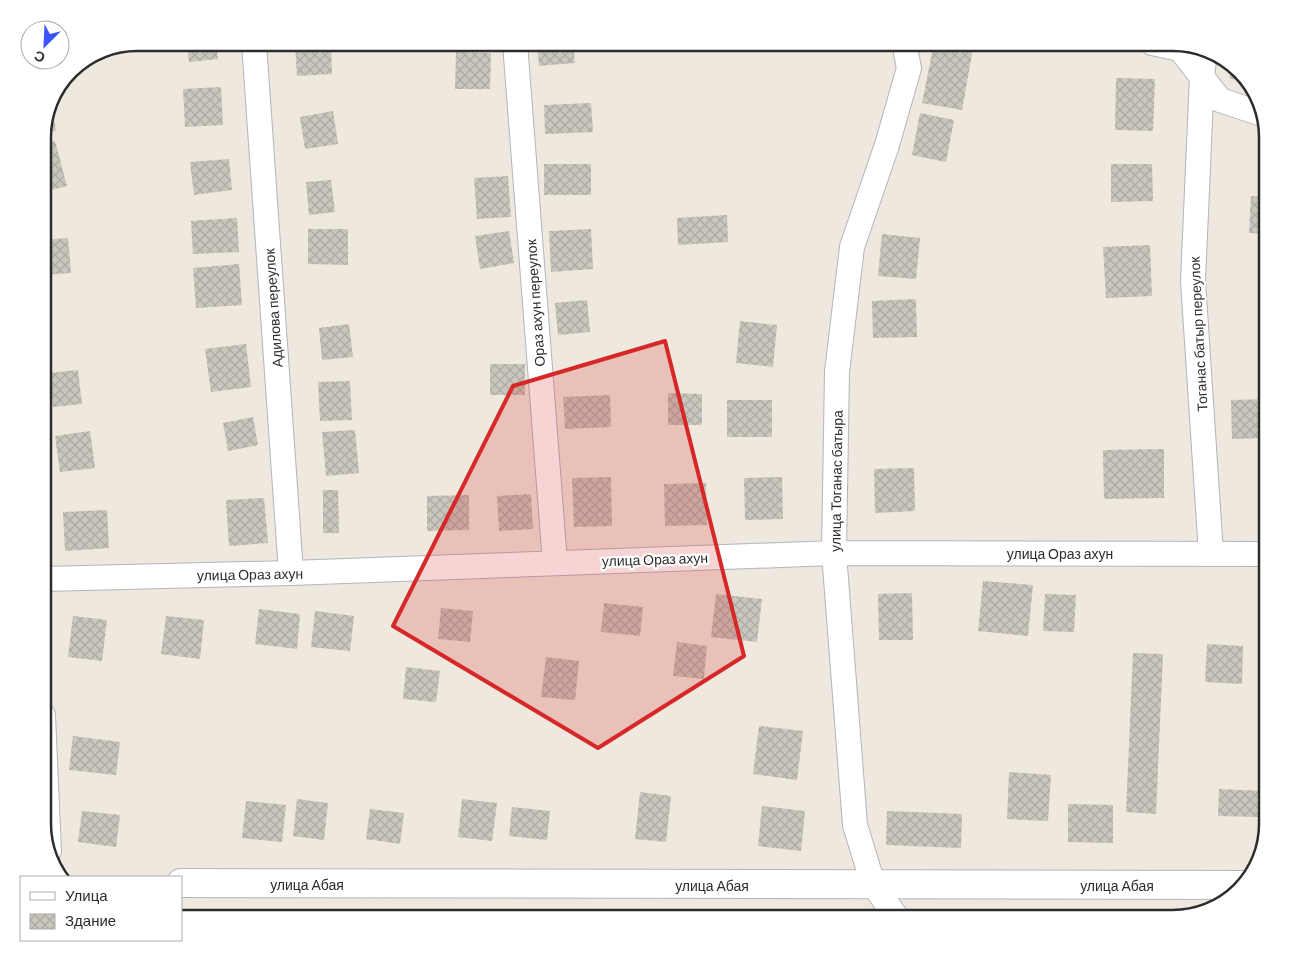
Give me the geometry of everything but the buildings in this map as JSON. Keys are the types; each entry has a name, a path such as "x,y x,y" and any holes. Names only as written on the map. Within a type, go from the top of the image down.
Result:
{"street":[{"name":"Адилова переулок","path":"255,51 291,573"},
{"name":"Ораз ахун переулок","path":"516,51 555,563"},
{"name":"улица Тоганас батыра","path":"891,910 873,884 855,825 834,553 838,372 852,247 887,145 909,68 906,51"},
{"path":"1186,53 1203,65 1220,100 1255,112"},
{"name":"Тоганас батыр переулок","path":"1203,65 1193,281 1211,554"},
{"name":"улица Ораз ахун","path":"51,579 291,573 834,553 1259,554"},
{"name":"улица Абая","path":"182,884 1234,885"}],"highlighted area":[{"path":"665,341 744,656 598,748 393,626 513,386"}]}
